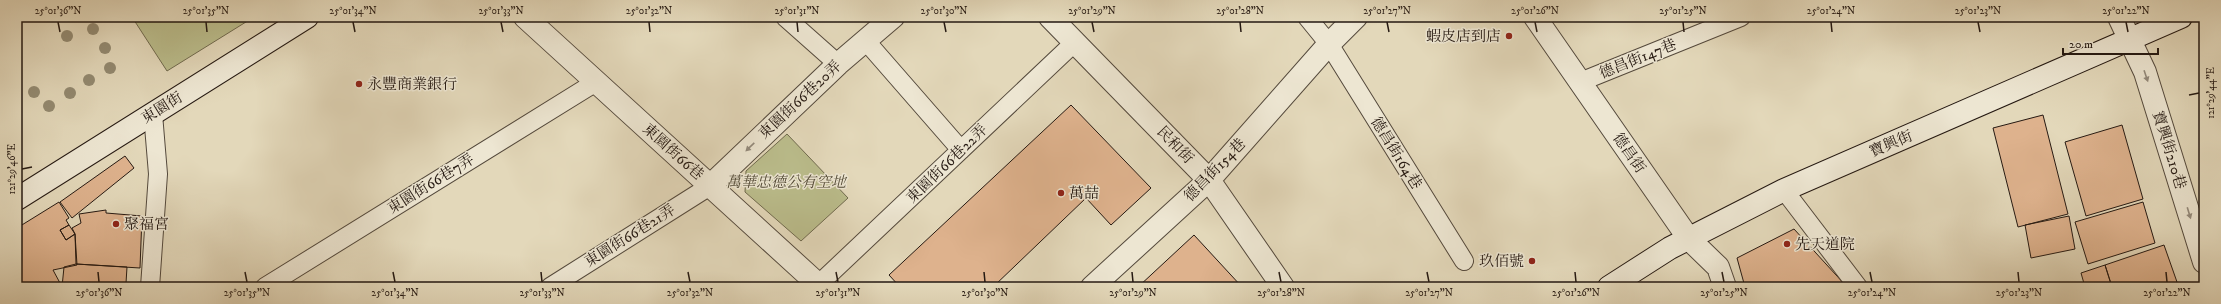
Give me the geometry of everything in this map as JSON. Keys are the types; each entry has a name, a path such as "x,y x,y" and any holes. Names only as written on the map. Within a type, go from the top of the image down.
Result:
{"street":[{"name":"東園街","path":"17,199 307,17"},
{"name":"東園街66巷","path":"525,17 819,286"},
{"name":"東園街66巷20弄","path":"710,186 838,64 893,17"},
{"name":"民和街","path":"1050,17 1209,180 1283,287"},
{"name":"德昌街154巷","path":"1092,287 1209,180 1329,44 1356,17"},
{"name":"德昌街","path":"1535,17 1689,239 1718,267 1724,287"},
{"name":"寶興街210巷","path":"2119,17 2145,72 2204,262"},
{"name":"寶興街","path":"1609,287 1670,248 1784,190 2181,17"}],"lane":[{"path":"785,17 838,64"},
{"path":"1308,17 1329,44"},
{"name":"德昌街147巷","path":"1580,82 1741,17"},
{"path":"865,40 961,150"},
{"name":"東園街66巷22弄","path":"819,286 1074,42"},
{"name":"德昌街164巷","path":"1329,44 1464,261"},
{"name":"東園街66巷7弄","path":"265,287 596,82"},
{"path":"150,287 158,174 153,114"},
{"name":"東園街66巷21弄","path":"550,287 710,186"},
{"path":"1784,190 1858,287"}],"green space":[{"path":"132,17 254,17 167,71"},
{"name":"萬華忠德公有空地","path":"787,134 848,198 801,241 745,192 746,171"}],"building":[{"name":"萬喆","path":"1071,105 1151,188 1111,225 1086,198 993,287 900,287 889,275"},
{"path":"2043,115 2068,214 2018,227 1993,128"},
{"path":"2122,125 2143,199 2086,216 2065,142"},
{"path":"125,156 134,168 72,218 60,202"},
{"path":"59,202 69,218 66,220 69,225 60,230 66,240 75,234 77,265 53,270 60,283 54,287 17,287 17,228"},
{"path":"2143,202 2155,243 2088,264 2075,222"},
{"path":"106,210 106,213 142,216 140,268 76,264 75,234 72,228 81,223 79,214"},
{"path":"2069,216 2075,249 2031,258 2025,225"},
{"path":"69,225 75,234 66,240 60,230"},
{"name":"先天道院","path":"1794,229 1847,287 1745,287 1737,258"},
{"path":"1194,235 1242,287 1138,287"},
{"path":"2164,245 2177,282 2162,287 2112,287 2105,265"},
{"path":"76,264 127,267 126,283 124,283 124,287 62,287 64,267"},
{"path":"2105,265 2112,287 2085,287 2081,273"}],"place":[{"name":"蝦皮店到店","path":"1509,36"},
{"name":"永豐商業銀行","path":"359,84"},
{"name":"萬喆","path":"1061,193"},
{"name":"聚福宮","path":"116,224"},
{"name":"先天道院","path":"1787,244"},
{"name":"玖佰號","path":"1532,261"}]}
